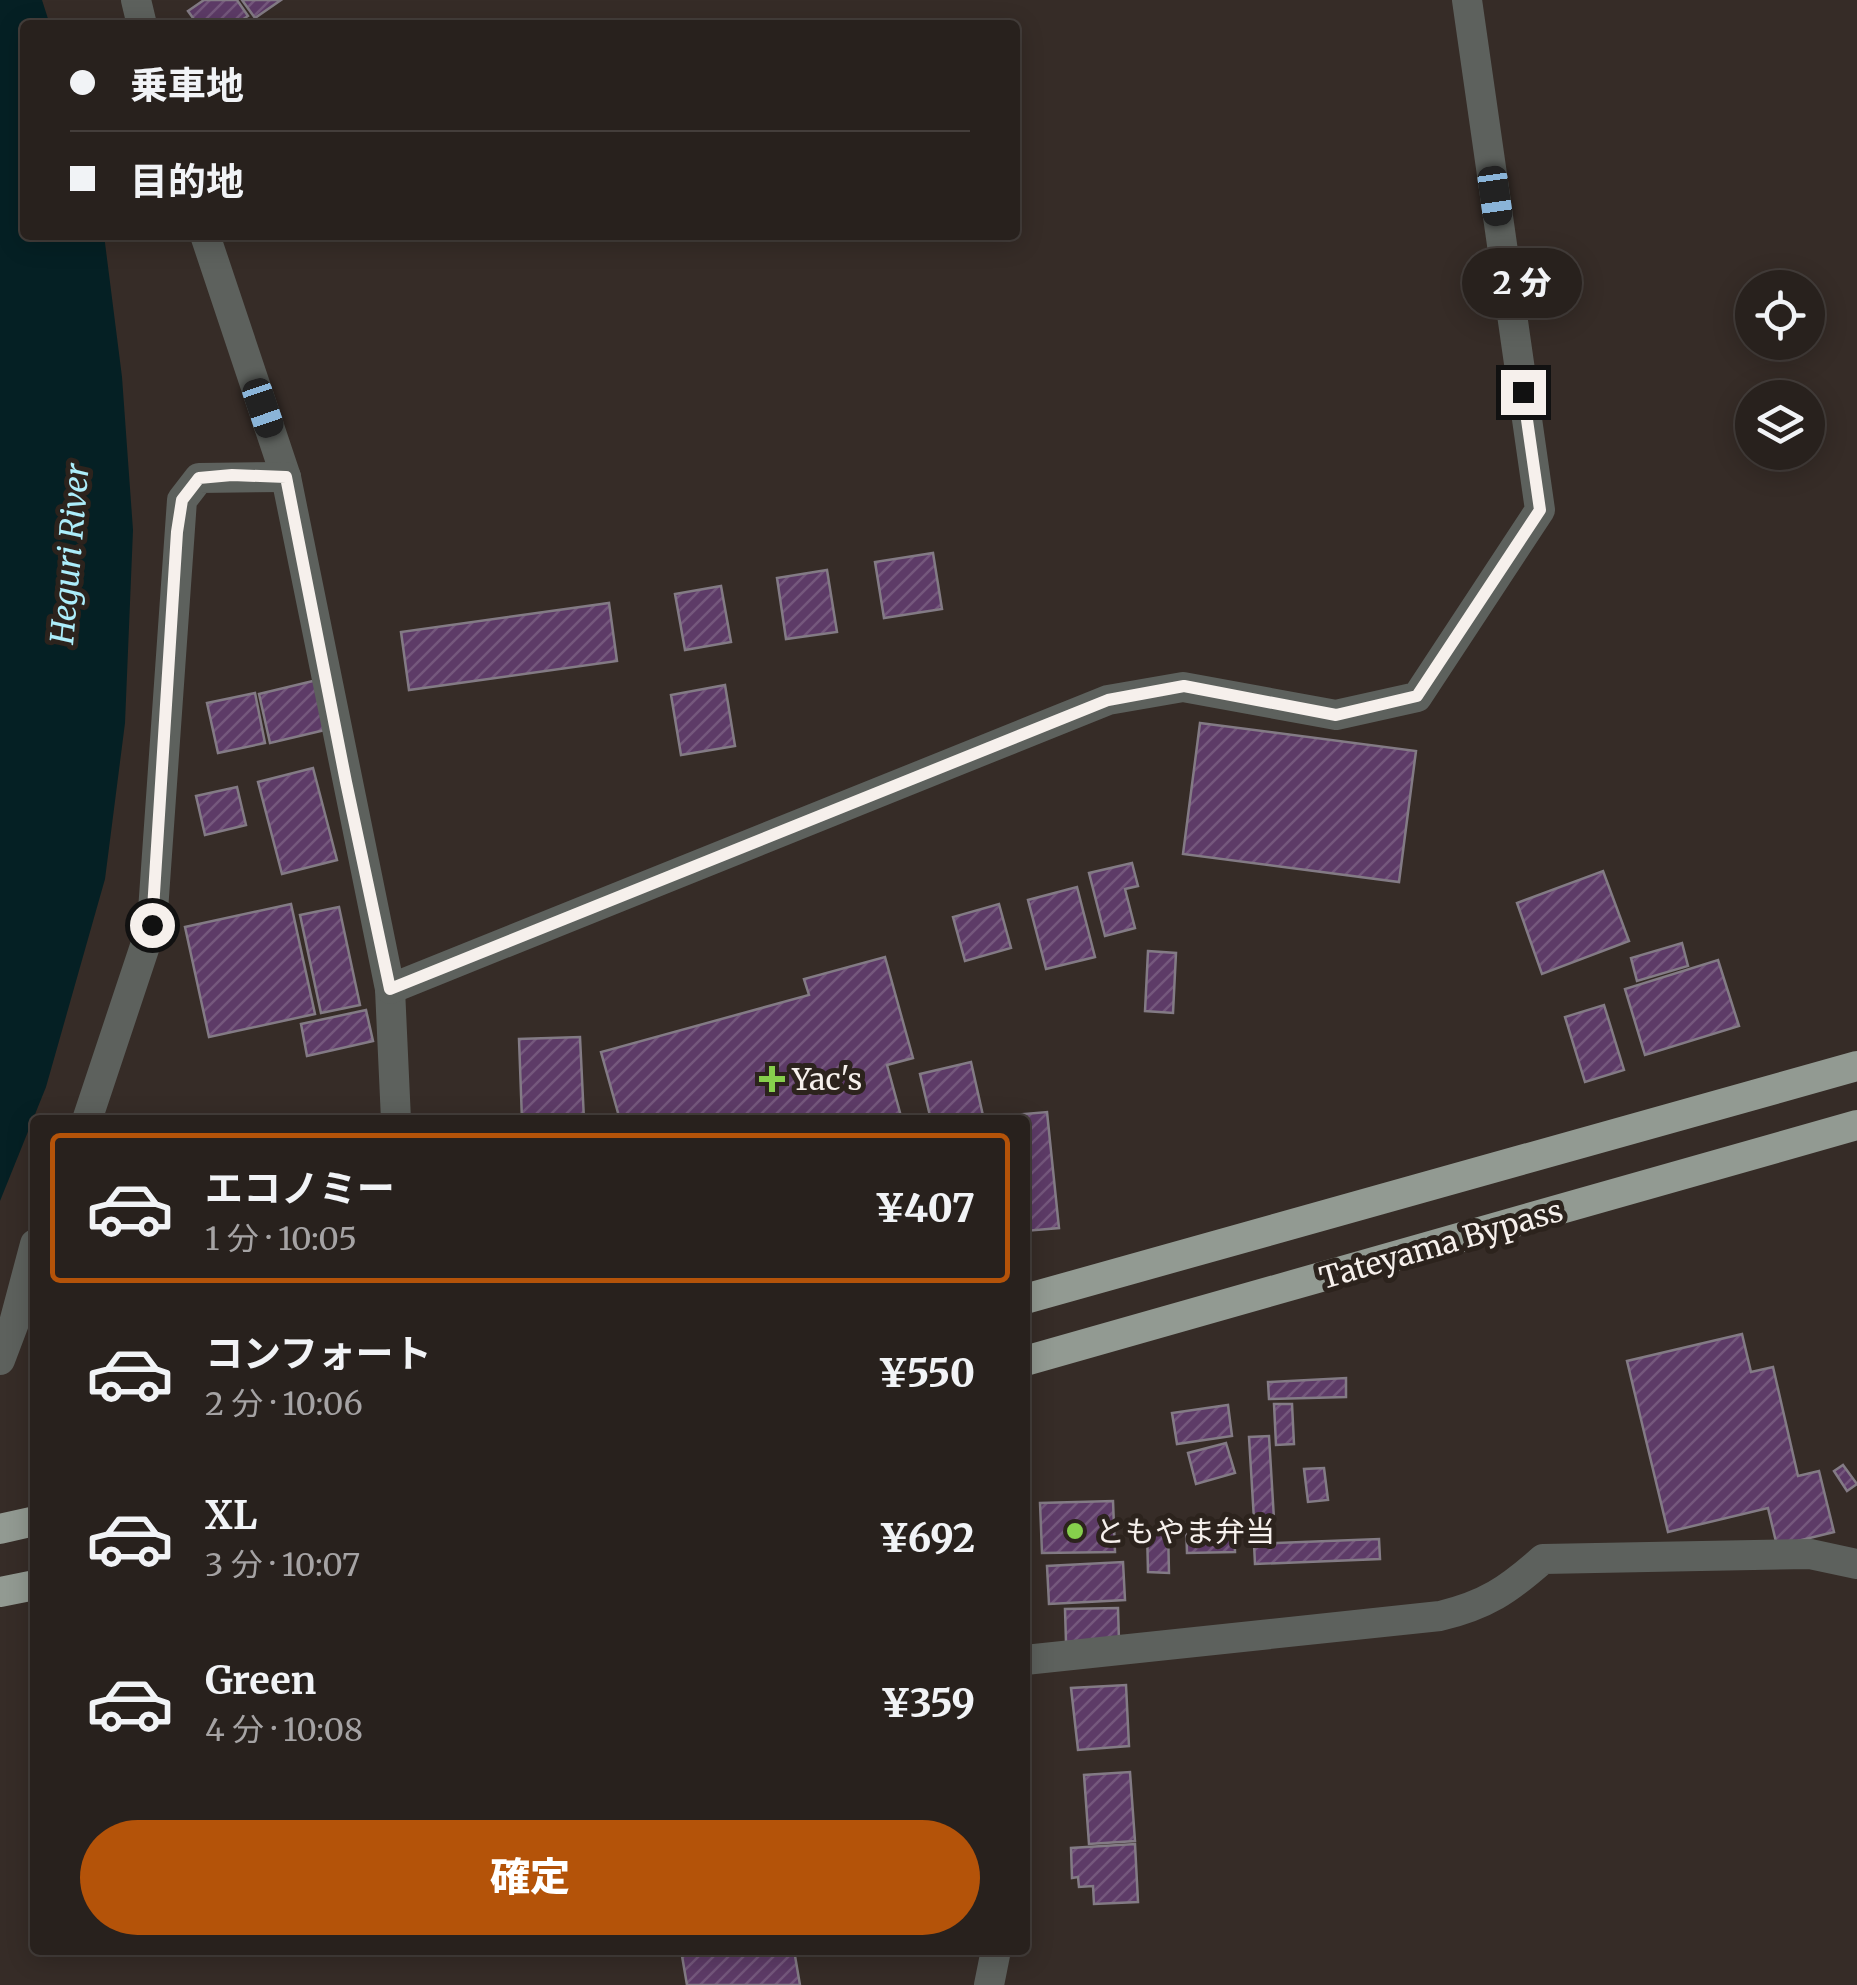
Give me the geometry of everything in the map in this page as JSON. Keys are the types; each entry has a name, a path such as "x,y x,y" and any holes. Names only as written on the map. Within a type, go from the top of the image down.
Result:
{"highway":[{"name":"Tateyama Bypass","path":"1030,1298 1857,1066"},
{"name":"Tateyama Bypass","path":"1030,1360 1857,1125"},
{"path":"0,1528 30,1522"},
{"path":"0,1592 30,1586"}],"street":[{"path":"390,989 1108,700 1184,686 1336,715 1417,696 1540,510 1466,0"},
{"path":"207,240 286,477 390,989 396,1115"},
{"path":"89,1115 152,925 182,500 199,478 286,477"},
{"path":"0,1360 30,1263"},
{"path":"1030,1659 1440,1616 1476,1607 1506,1591 1543,1558 1810,1554 1857,1564"},
{"path":"989,1985 995,1955"}],"water":[{"name":"Heguri River","path":"0,0 42,0 48,20 20,20 20,240 105,240 122,377 133,530 125,723 105,879 46,1087 35,1115 30,1115 30,1127 0,1201"}],"building":[{"path":"204,0 237,0 248,16 242,20 194,20 188,11"},
{"path":"242,0 281,0 255,18"},
{"path":"933,553 942,609 884,618 875,562"},
{"path":"827,570 837,632 786,639 777,578"},
{"path":"721,586 731,642 685,650 675,594"},
{"path":"609,603 617,661 409,690 401,632"},
{"path":"317,680 329,729 270,743 259,694"},
{"path":"725,685 735,746 681,755 671,695"},
{"path":"255,693 265,743 218,753 207,703"},
{"path":"1200,723 1416,751 1399,882 1183,854"},
{"path":"313,768 337,860 282,874 258,782"},
{"path":"237,787 246,825 205,835 196,796"},
{"path":"1132,863 1138,886 1125,889 1135,928 1105,936 1089,873"},
{"path":"1603,871 1629,941 1542,974 1517,903"},
{"path":"1077,887 1095,957 1046,969 1028,900"},
{"path":"291,904 315,1014 209,1037 185,927"},
{"path":"999,904 1011,948 965,961 953,917"},
{"path":"339,907 360,1005 321,1013 300,915"},
{"path":"1682,943 1688,966 1637,981 1631,958"},
{"path":"1148,951 1176,953 1173,1013 1145,1011"},
{"path":"885,957 913,1058 887,1065 901,1115 619,1115 601,1052 809,995 804,979"},
{"path":"1718,960 1739,1026 1645,1055 1625,989"},
{"path":"1604,1005 1624,1070 1585,1082 1565,1017"},
{"path":"366,1010 373,1041 307,1056 301,1024"},
{"path":"580,1037 584,1115 522,1115 519,1039"},
{"path":"971,1062 983,1115 930,1115 920,1074"},
{"path":"1047,1112 1059,1228 1030,1231 1030,1115 1014,1115"},
{"path":"1742,1334 1751,1372 1773,1367 1798,1476 1819,1471 1834,1532 1777,1546 1768,1508 1668,1532 1627,1361"},
{"path":"1346,1378 1346,1397 1269,1399 1268,1382"},
{"path":"1274,1404 1292,1404 1294,1444 1276,1445"},
{"path":"1228,1405 1232,1436 1177,1444 1172,1413"},
{"path":"1269,1436 1274,1519 1254,1520 1249,1437"},
{"path":"1226,1443 1235,1473 1196,1484 1188,1453"},
{"path":"1843,1465 1857,1484 1847,1491 1834,1471"},
{"path":"1324,1468 1328,1500 1308,1502 1304,1469"},
{"path":"1113,1501 1115,1552 1042,1553 1040,1503"},
{"path":"1234,1523 1235,1552 1187,1553 1186,1524"},
{"path":"1147,1529 1168,1529 1169,1573 1148,1572"},
{"path":"1379,1539 1380,1559 1255,1564 1254,1544"},
{"path":"1123,1562 1125,1600 1049,1604 1047,1566"},
{"path":"1118,1608 1119,1641 1066,1642 1065,1609"},
{"path":"1126,1685 1129,1746 1078,1750 1071,1688"},
{"path":"1130,1772 1135,1841 1089,1844 1084,1775"},
{"path":"1135,1844 1138,1902 1094,1904 1093,1886 1079,1887 1078,1877 1072,1878 1071,1848"},
{"path":"682,1955 795,1955 800,1985 687,1985"}],"place":[{"name":"Yac's","path":"772,1079"},
{"name":"ともやま弁当","path":"1075,1531"}],"route":[{"path":"152,925 177,532 182,500 199,478 286,477 390,989 1108,700 1184,686 1336,715 1417,696 1540,510 1523,392"}]}
